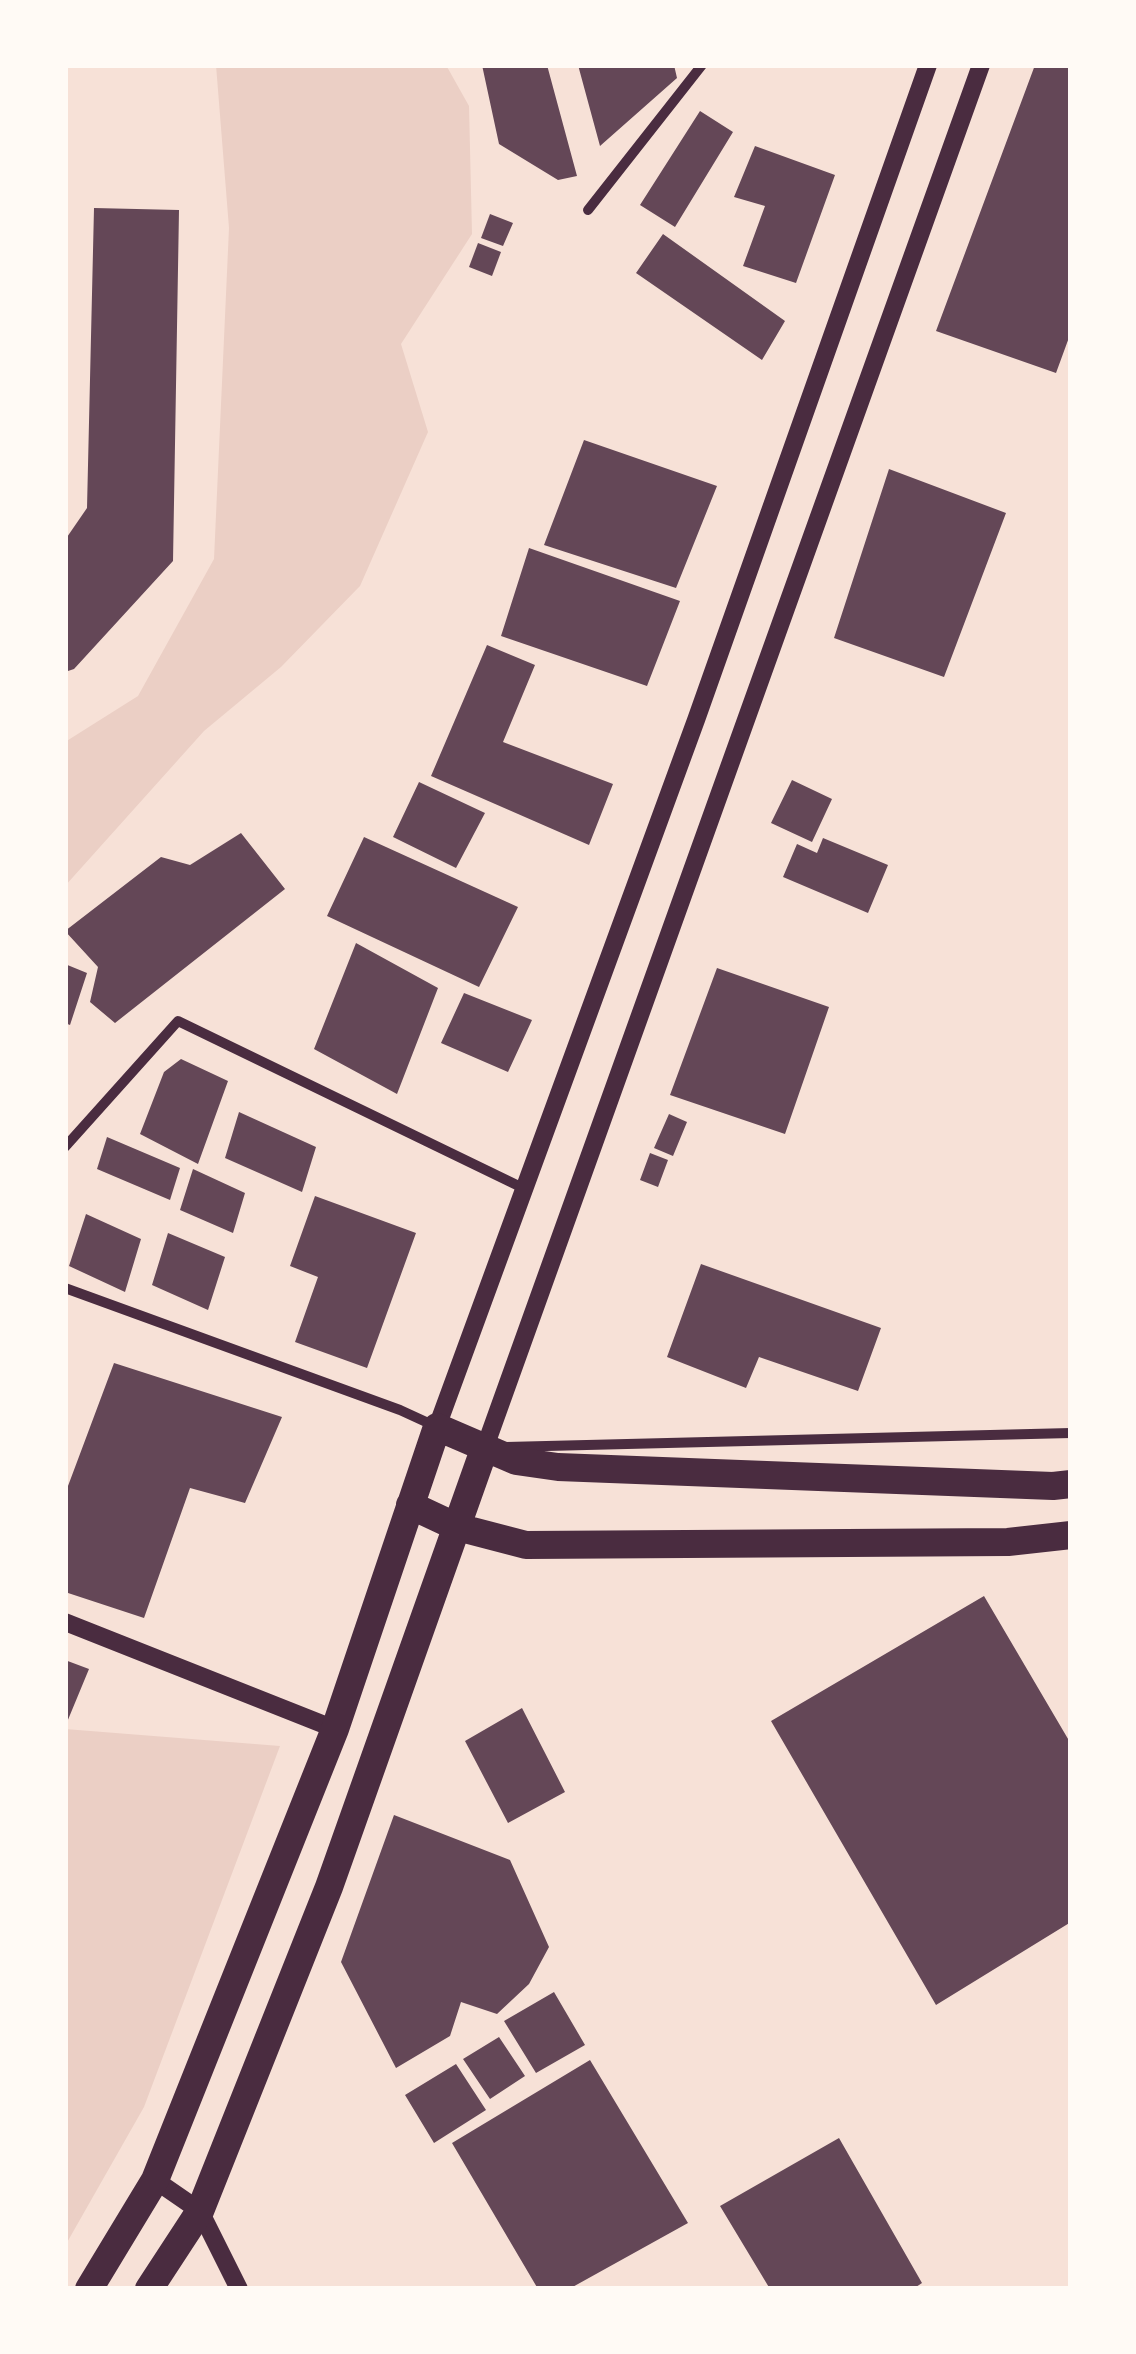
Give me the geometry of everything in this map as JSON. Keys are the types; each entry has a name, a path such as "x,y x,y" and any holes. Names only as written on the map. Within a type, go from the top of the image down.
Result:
{"highway":[{"path":"89,2289 155,2180 335,1729 438,1428 516,1460 558,1468 1071,1484"},
{"path":"150,2289 200,2211 329,1887 484,1448"},
{"path":"410,1504 457,1527 526,1545 1008,1542 1071,1535"}],"street":[{"path":"588,210 702,65"},
{"path":"65,1288 400,1410 438,1428 928,65"},
{"path":"981,65 484,1448 1071,1433"},
{"path":"65,1146 178,1021 525,1189"},
{"path":"65,1622 335,1729"},
{"path":"155,2180 200,2211 239,2289"}],"shaded area":[{"path":"216,65 446,65 469,106 472,234 401,344 428,432 360,586 281,667 204,731 65,886 65,742 138,696 214,559 229,228"},
{"path":"65,1729 280,1746 144,2107 65,2246"}],"building":[{"path":"482,65 547,65 577,176 558,180 499,144"},
{"path":"578,65 674,65 677,78 600,146"},
{"path":"1035,65 1071,65 1071,332 1056,373 936,331"},
{"path":"700,111 733,132 675,227 640,205"},
{"path":"755,146 835,175 796,283 743,266 765,206 734,197"},
{"path":"94,208 179,210 173,561 74,669 65,672 65,540 87,508"},
{"path":"490,214 513,223 503,246 481,238"},
{"path":"663,234 785,321 762,360 636,273"},
{"path":"478,243 501,252 492,276 469,267"},
{"path":"584,440 717,486 676,588 544,545"},
{"path":"889,469 1006,513 944,677 834,638"},
{"path":"529,548 680,601 647,686 501,636"},
{"path":"487,645 535,665 503,742 613,784 589,845 431,776"},
{"path":"792,780 832,799 812,842 771,823"},
{"path":"419,782 485,813 456,868 393,837"},
{"path":"241,833 285,889 115,1023 90,1002 98,967 65,931 161,857 190,865"},
{"path":"364,837 518,907 479,987 327,916"},
{"path":"823,838 888,865 868,913 783,877 797,844 817,853"},
{"path":"356,943 438,988 397,1094 314,1049"},
{"path":"65,964 87,973 70,1025 65,1023"},
{"path":"717,968 829,1007 785,1134 670,1095"},
{"path":"464,993 532,1020 508,1072 441,1043"},
{"path":"181,1059 228,1081 198,1164 140,1134 164,1072"},
{"path":"239,1112 316,1147 302,1192 225,1158"},
{"path":"669,1114 687,1122 673,1156 654,1148"},
{"path":"107,1137 180,1168 170,1200 97,1169"},
{"path":"650,1153 668,1160 658,1187 640,1180"},
{"path":"193,1169 245,1193 233,1233 180,1210"},
{"path":"315,1196 416,1233 367,1368 295,1342 318,1277 290,1266"},
{"path":"86,1214 141,1239 125,1292 69,1266"},
{"path":"168,1233 225,1257 208,1310 152,1285"},
{"path":"701,1264 881,1328 858,1391 759,1357 746,1388 667,1357"},
{"path":"114,1363 282,1417 245,1503 190,1488 144,1618 65,1592 65,1494"},
{"path":"984,1596 1071,1744 1071,1922 936,2005 771,1721"},
{"path":"65,1660 89,1669 65,1727"},
{"path":"522,1708 565,1792 508,1823 465,1741"},
{"path":"394,1815 510,1860 549,1947 529,1984 497,2014 461,2002 450,2036 396,2068 341,1962"},
{"path":"554,1992 585,2045 536,2073 504,2021"},
{"path":"499,2037 525,2076 490,2099 463,2059"},
{"path":"590,2060 688,2223 569,2289 538,2289 452,2143"},
{"path":"456,2064 486,2110 434,2143 405,2095"},
{"path":"839,2138 922,2283 913,2289 770,2289 720,2206"}]}
